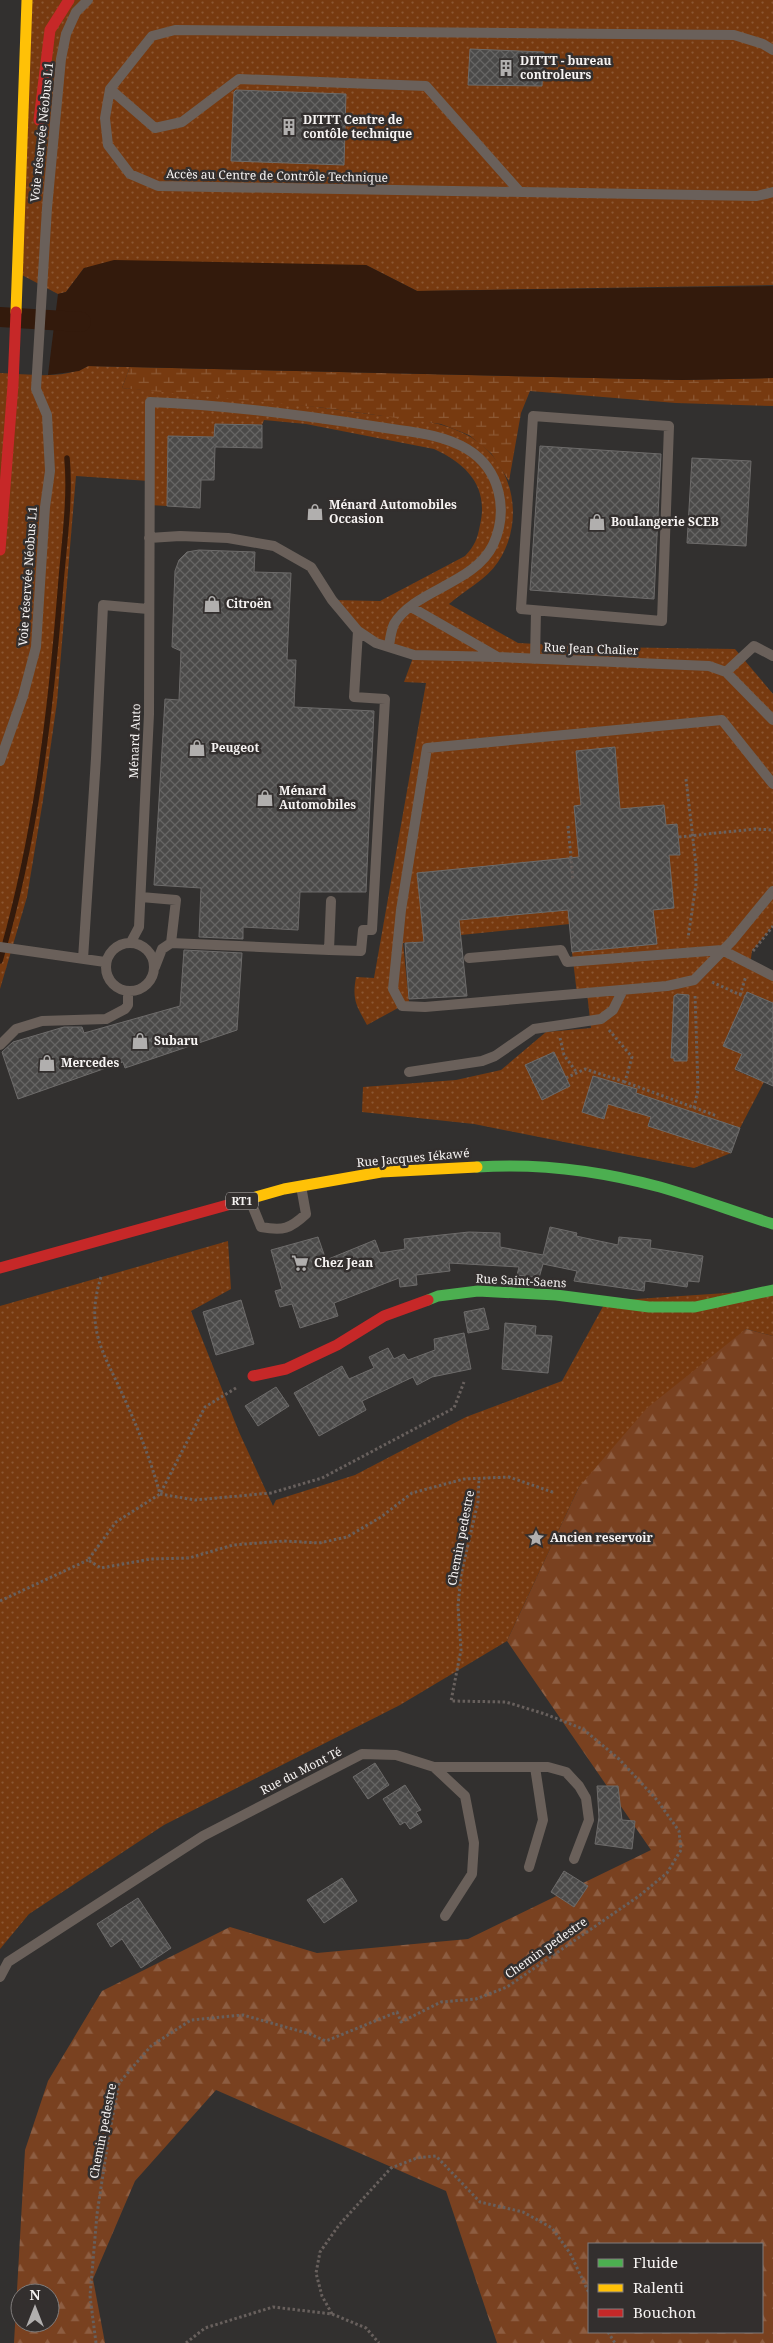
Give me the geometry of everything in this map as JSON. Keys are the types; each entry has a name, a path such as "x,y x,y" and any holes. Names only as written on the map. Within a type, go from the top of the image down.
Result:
{"main road":[{"path":"0,550 13,384 26,0"},
{"path":"37,131 50,30 69,0"},
{"path":"18,273 33,167"},
{"name":"Rue Jacques Iékawé","path":"0,1268 301,1186 381,1172 490,1166 555,1168 614,1177 659,1187 773,1224"},
{"name":"Rue Saint-Saens","path":"254,1376 286,1369 337,1345 384,1316 438,1296 478,1291 556,1295 650,1307 695,1307 773,1290"}],"lane":[{"name":"Voie réservée Néobus L1","path":"0,761 23,696 36,647 44,506 50,471 47,415 36,389 50,170 59,96 61,59 66,34 76,12 88,0"},
{"path":"520,192 426,86 239,79 182,122 156,128 110,89 152,36 175,30 734,35 763,44 773,50"},
{"name":"Accès au Centre de Contrôle Technique","path":"110,89 106,118 108,145 130,174 158,186 757,196 773,192"},
{"path":"757,196 773,183"},
{"name":"Ménard Auto","path":"131,942 139,927 149,714 150,402 299,414 439,437 467,449 486,466 495,478 500,504 500,526 492,546 474,568 411,607"},
{"path":"533,416 669,426 662,621 536,611 521,609 533,416"},
{"path":"149,538 190,536 228,538 274,546 311,567 332,600 358,631 376,643 388,646 394,626 411,607 497,657"},
{"path":"83,960 96,758 103,605 148,609"},
{"path":"535,660 536,611"},
{"path":"154,968 150,953 144,947 131,942 114,948 106,962 105,970 113,985 128,992 143,988 149,982 162,949 171,943 361,951 363,930 372,930 385,699 354,697 358,631"},
{"name":"Rue Jean Chalier","path":"388,646 414,655 709,666 726,672"},
{"path":"773,656 754,646 726,672 773,720"},
{"path":"773,784 722,720 427,748 401,910 393,988 402,1006 425,1007 667,986 696,977 773,891"},
{"path":"141,897 176,900 171,943"},
{"path":"329,950 330,901"},
{"path":"0,947 15,951 106,962"},
{"path":"468,958 561,950 567,962 722,950 773,976"},
{"path":"409,1072 482,1061 495,1056 534,1029 601,1018 613,1010 623,990"},
{"path":"0,1045 16,1029 42,1021 106,1019 125,1009 128,1005 128,992"},
{"path":"250,1199 261,1227 276,1230 293,1226 306,1214 301,1186"},
{"name":"Rue du Mont Té","path":"0,1977 8,1962 202,1836 362,1754 396,1755 434,1767 548,1767 566,1772 579,1786 586,1798 590,1820 574,1859"},
{"path":"434,1767 465,1796 474,1843 472,1874 445,1916"},
{"path":"529,1867 543,1820 535,1767"}],"path":[{"path":"686,779 696,865 696,884 688,938 689,952"},
{"path":"568,826 573,880"},
{"path":"679,837 755,829 773,830"},
{"path":"680,939 688,938"},
{"path":"694,1108 698,1090 696,977 745,997"},
{"path":"601,1018 632,1057 625,1082"},
{"path":"560,1031 560,1043 564,1055 577,1073"},
{"path":"566,1078 585,1069 717,1116"},
{"path":"101,1277 96,1293 94,1320 100,1350 151,1458 160,1494"},
{"path":"0,1601 88,1560 116,1522 160,1494 205,1407 254,1376"},
{"path":"160,1494 195,1500 270,1493 322,1478 454,1408 464,1382"},
{"path":"88,1560 101,1568 151,1559 189,1558 233,1545 284,1541 319,1543 347,1537 382,1517 412,1493 442,1483 479,1478 509,1477 555,1493"},
{"name":"Chemin pedestre","path":"96,2343 90,2296 97,2214 108,2141 119,2083 151,2046 191,2020 244,2015 310,2034 326,2041 397,2012 402,2022 441,2002 476,1999 507,1987 639,1896 667,1873 681,1850 680,1831 657,1800 619,1759 583,1729 545,1714 506,1702 451,1701 462,1650 458,1606 462,1574 478,1502 479,1478"},
{"path":"332,2314 322,2296 316,2273 320,2252 339,2225 392,2168 417,2158 436,2156 480,2202 523,2212 552,2228 570,2253 588,2291"},
{"path":"186,2343 205,2328 273,2306 332,2314 366,2328 380,2343"}],"green space":[{"path":"27,0 773,0 773,285 417,291 366,265 84,268 66,292 58,294 18,273"},
{"path":"88,366 130,367 122,388 245,399 406,418 431,422 467,435 483,446 496,459 505,475 511,492 512,528 507,546 498,562 481,580 449,604 518,643 598,647 735,649 773,694 773,926 752,951 750,965 773,976 773,1003 747,992 723,1046 742,1054 735,1070 764,1082 740,1128 656,1100 648,1125 731,1153 694,1168 474,1124 362,1112 363,1087 456,1080 501,1070 546,1032 591,1028 587,993 577,994 572,952 656,944 653,910 674,907 669,855 680,854 677,825 666,825 620,809 615,747 576,751 581,805 574,806 577,838 599,878 417,874 422,923 569,910 570,924 461,935 461,939 403,943 409,1002 367,1025 356,1002 354,991 356,977 374,978 426,683 404,682 414,655 376,643 332,600 380,601 465,556 471,549 478,535 482,511 478,488 473,478 456,462 434,449 306,424 264,420 262,425 215,424 214,437 168,436 167,506 149,505 149,481 76,476 57,702 43,800 27,897 0,989 0,373 57,375"},
{"path":"130,367 682,380 773,378 773,406 676,403 530,391 521,413 509,481 491,453 469,435 441,424 325,408 122,388"},
{"path":"228,1241 231,1289 191,1311 239,1432 273,1506 276,1500 355,1475 466,1417 562,1381 606,1301 773,1290 773,1336 746,1329 579,1487 507,1641 400,1705 164,1825 29,1914 0,1949 0,1306"},
{"path":"746,1329 773,1336 773,2343 497,2343 446,2191 216,2090 135,2181 93,2279 105,2343 14,2343 15,2333 60,2333 60,2283 17,2283 25,2150 48,2081 102,1991 230,1927 317,1953 468,1939 651,1850 507,1641 579,1487 647,1408"}],"shaded area":[{"path":"114,260 366,265 417,291 773,286 773,378 682,380 88,366 79,371 48,375 58,294 66,292 84,268"}],"building":[{"name":"DITTT - bureau controleurs","path":"470,49 544,52 542,86 468,85"},
{"name":"DITTT Centre de contôle technique","path":"236,90 346,94 344,165 231,161 234,92"},
{"path":"215,424 262,425 262,448 215,447 214,480 201,480 200,508 167,506 168,436 214,437"},
{"name":"Boulangerie SCEB","path":"540,446 661,454 654,599 530,590"},
{"path":"692,458 751,461 746,546 687,543"},
{"name":"Ménard Automobiles","path":"199,550 255,552 254,572 291,573 287,660 296,660 294,707 374,711 366,892 300,892 298,930 243,927 243,939 199,937 201,888 154,885 165,699 179,700 181,651 172,647 175,571 179,560 187,552"},
{"path":"615,747 620,809 664,805 666,825 677,824 680,855 669,855 674,908 653,910 657,944 572,952 568,910 459,920 467,996 409,999 405,943 424,942 417,873 579,857 574,806 581,805 576,751"},
{"path":"184,950 242,953 237,1030 125,1068 123,1062 18,1099 2,1052 13,1042 64,1027 82,1027 84,1033 180,1006"},
{"path":"747,992 773,1003 773,1086 735,1069 742,1054 723,1046"},
{"path":"677,994 689,995 687,1061 674,1061 674,1058 671,1058 674,996"},
{"path":"554,1052 570,1086 542,1100 525,1065"},
{"path":"593,1076 637,1089 636,1093 740,1128 731,1153 648,1126 651,1117 608,1104 604,1119 582,1112"},
{"path":"550,1227 577,1233 576,1236 618,1245 619,1237 651,1240 650,1248 703,1256 699,1282 688,1281 687,1287 645,1281 644,1291 574,1281 577,1271 543,1264 539,1278 517,1275 519,1267 449,1263 450,1271 416,1275 417,1285 400,1287 399,1278 334,1303 338,1316 300,1328 292,1304 280,1307 275,1291 282,1289 271,1250 318,1237 326,1260 375,1240 380,1253 405,1249 404,1239 469,1232 500,1233 500,1247 543,1255"},
{"path":"241,1300 254,1344 216,1355 203,1312"},
{"path":"484,1308 489,1329 468,1333 464,1312"},
{"path":"505,1323 536,1326 535,1335 552,1336 548,1373 502,1369"},
{"path":"464,1333 471,1369 432,1377 417,1385 413,1377 362,1401 366,1410 319,1436 294,1393 342,1366 349,1379 374,1368 369,1357 388,1348 394,1359 404,1354 408,1360 435,1350 434,1339"},
{"path":"276,1387 289,1406 258,1426 245,1406"},
{"path":"375,1763 389,1785 368,1799 353,1777"},
{"path":"405,1785 421,1810 416,1812 422,1822 410,1829 405,1822 400,1825 383,1799"},
{"path":"597,1786 618,1786 622,1820 635,1821 632,1849 595,1844 599,1817"},
{"path":"564,1871 588,1886 574,1907 551,1892"},
{"path":"342,1878 357,1901 324,1923 307,1900"},
{"path":"138,1898 171,1948 141,1968 122,1939 111,1947 97,1924"}],"waterway":[{"path":"0,317 81,322"},
{"path":"0,961 23,871 46,733 66,526 67,458"}],"traffic: fast":[{"path":"477,1167 546,1167 638,1181 773,1224"},
{"path":"428,1300 438,1296 478,1291 556,1295 649,1307 695,1307 773,1290"}],"traffic: slow":[{"path":"16,312 27,0"},
{"path":"231,1204 284,1189 381,1172 477,1167"}],"traffic: jam":[{"path":"39,120 50,30 69,0"},
{"path":"0,550 13,385 16,312"},
{"path":"0,1268 231,1204"},
{"path":"253,1376 286,1369 337,1345 384,1316 428,1300"}],"place":[{"name":"DITTT - bureau controleurs","path":"506,68"},
{"name":"DITTT Centre de contôle technique","path":"289,127"},
{"name":"Ménard Automobiles Occasion","path":"315,512"},
{"name":"Boulangerie SCEB","path":"597,522"},
{"name":"Citroën","path":"212,604"},
{"name":"Peugeot","path":"197,748"},
{"name":"Ménard Automobiles","path":"265,798"},
{"name":"Subaru","path":"140,1041"},
{"name":"Mercedes","path":"47,1063"},
{"name":"Chez Jean","path":"300,1263"},
{"name":"Ancien reservoir","path":"536,1538"}]}
